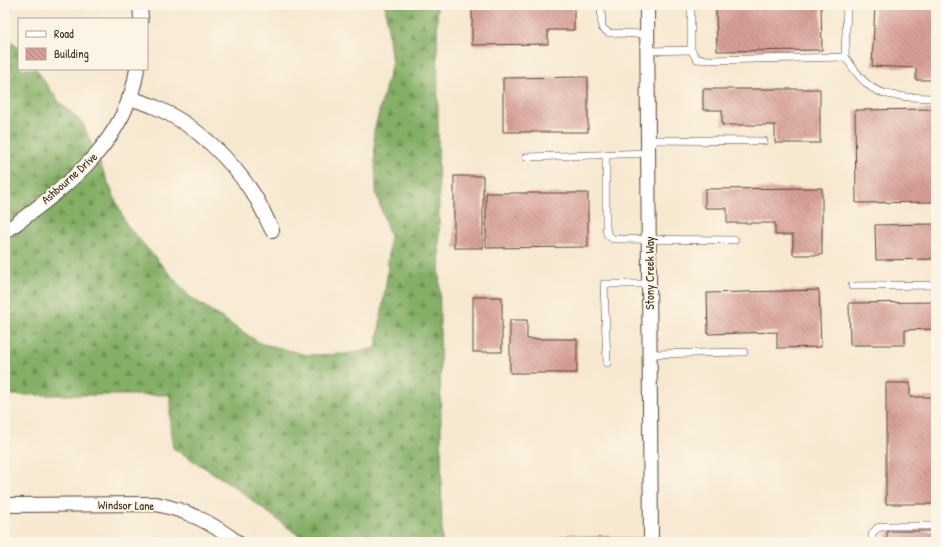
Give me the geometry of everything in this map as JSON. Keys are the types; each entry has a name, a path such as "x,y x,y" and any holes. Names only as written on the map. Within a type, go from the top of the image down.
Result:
{"street":[{"path":"140,5 141,18"},
{"name":"Stony Creek Way","path":"647,5 651,541"},
{"name":"Ashbourne Drive","path":"5,232 95,157 124,115 137,70"},
{"path":"129,98 172,115 211,144 232,164 256,198 272,230"},
{"name":"Windsor Lane","path":"5,505 156,504 175,508 191,514 216,526 237,542"}],"lane":[{"path":"602,5 602,28 610,33 647,34"},
{"path":"692,5 690,50 697,58 709,60 845,57"},
{"path":"847,5 845,57 868,85 883,93 898,96 936,98"},
{"path":"647,51 690,50"},
{"path":"526,157 606,155 648,146 764,141"},
{"path":"606,155 605,218 607,234 613,239 735,240"},
{"path":"607,363 604,284 649,284"},
{"path":"852,286 936,285"},
{"path":"650,354 744,352"},
{"path":"872,542 872,534 877,528 885,526 936,526"},
{"path":"560,542 651,541"}],"green space":[{"path":"385,5 437,5 442,542 307,542 232,485 173,448 170,426 170,395 5,395 5,35 18,48 18,70 37,70 60,103 82,122 126,224 189,296 260,343 307,355 346,354 376,348 387,277 390,236 376,193 374,131 392,63"}],"building":[{"path":"472,5 574,5 574,30 548,30 548,44 472,45"},
{"path":"716,5 821,5 822,50 717,51"},
{"path":"875,5 936,5 936,80 916,80 916,68 872,66"},
{"path":"588,77 588,132 503,132 503,78"},
{"path":"703,89 820,89 820,143 775,143 775,125 722,125 722,110 703,110"},
{"path":"936,109 936,202 856,203 855,110"},
{"path":"454,176 483,176 483,248 454,248"},
{"path":"822,188 822,255 793,255 793,235 775,235 775,223 727,223 727,208 705,208 705,189"},
{"path":"486,193 588,193 588,247 486,248"},
{"path":"936,224 936,259 876,260 875,225"},
{"path":"819,290 821,347 777,348 777,332 708,334 707,293"},
{"path":"473,297 502,297 502,352 473,352"},
{"path":"936,302 936,329 905,330 905,345 850,345 849,303"},
{"path":"510,320 527,320 527,339 577,339 577,373 510,373"},
{"path":"886,383 910,383 910,397 936,397 936,504 886,504"},
{"path":"887,531 936,531 936,542 887,542"}]}
